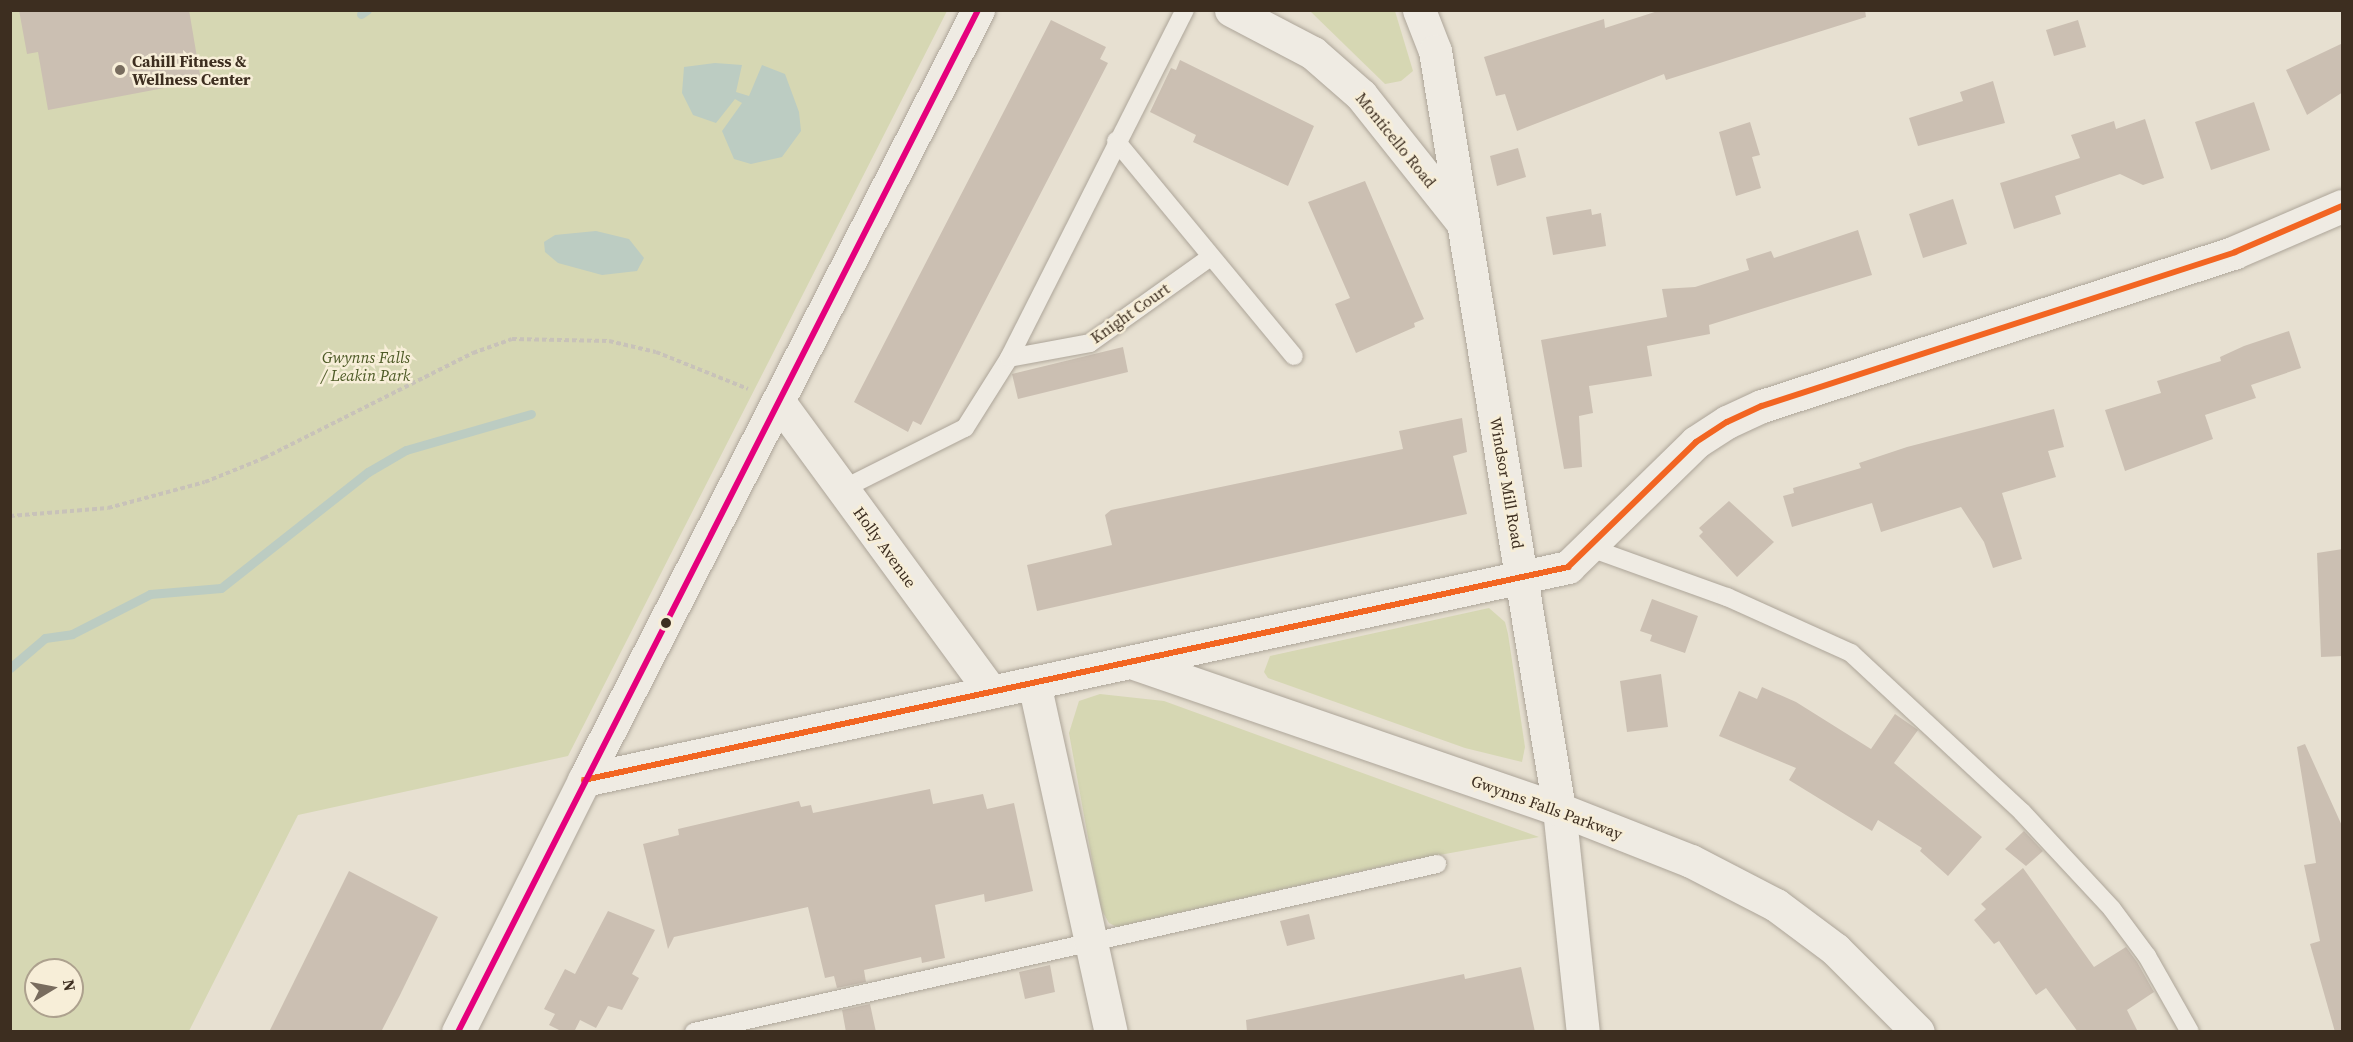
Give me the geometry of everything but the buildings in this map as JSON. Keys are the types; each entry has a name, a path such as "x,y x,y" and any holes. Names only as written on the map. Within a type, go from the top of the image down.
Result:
{"street":[{"path":"458,1032 584,780 978,10"},
{"name":"Monticello Road","path":"1231,10 1313,53 1361,95 1462,222"},
{"name":"Windsor Mill Road","path":"1419,10 1435,51 1523,578 1559,809 1583,1032"},
{"path":"584,780 1568,567 1696,442 1745,414 2235,252 2343,206"},
{"name":"Holly Avenue","path":"779,402 991,692"},
{"name":"Gwynns Falls Parkway","path":"1131,662 1559,809 1691,861 1776,905 1835,949 1918,1032"},
{"path":"1035,683 1111,1032"}],"lane":[{"path":"843,489 965,428 1009,358 1116,141 1185,10"},
{"path":"1116,141 1209,258 1294,356"},
{"name":"Knight Court","path":"1009,358 1090,343 1209,258"},
{"path":"1588,547 1727,597 1851,653 2022,812 2112,909 2147,956 2190,1032"},
{"path":"694,1032 1437,864"}],"path":[{"path":"10,516 108,507 205,482 264,458 473,352 512,339 577,339 656,352 779,402"}],"green space":[{"name":"Gwynns Falls / Leakin Park","path":"10,11 947,11 568,756 298,815 189,1031 11,1031"},
{"path":"1310,11 1395,11 1413,71 1401,81 1385,84"},
{"path":"1489,608 1505,622 1508,634 1525,747 1522,762 1465,748 1268,678 1264,672 1270,656"},
{"path":"1100,694 1164,701 1539,837 1401,862 1117,927 1109,923 1101,909 1069,733 1079,701"}],"shaded area":[{"path":"715,63 742,65 736,92 749,96 762,65 785,74 799,112 801,131 782,157 751,164 734,159 722,131 742,103 735,99 716,123 693,115 682,93 684,67"},
{"path":"596,231 629,239 644,258 637,271 602,275 558,263 545,252 544,242 555,235"}],"waterway":[{"path":"361,14 367,10"},
{"path":"10,668 45,638 72,634 150,594 221,588 368,472 406,450 531,414"}],"transit line":[{"path":"458,1032 978,10"},
{"path":"584,780 1568,567 1696,442 1727,422 1762,406 2235,252 2342,206"}],"place":[{"name":"Cahill Fitness & Wellness Center","path":"120,70"}]}
